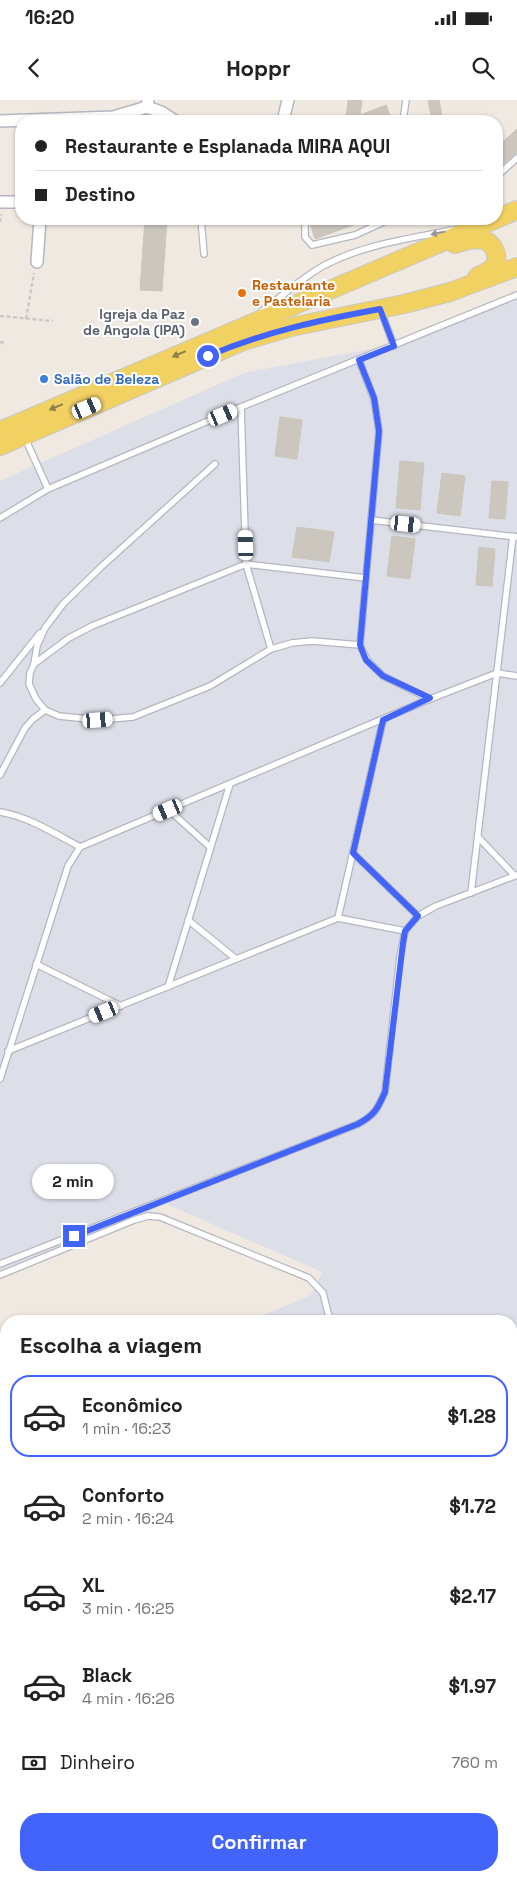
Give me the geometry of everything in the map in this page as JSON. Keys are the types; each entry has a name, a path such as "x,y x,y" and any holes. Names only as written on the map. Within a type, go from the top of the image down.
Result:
{"main road":[{"path":"503,215 517,210"},
{"path":"0,430 385,267 479,225"},
{"path":"385,267 470,239 490,243 496,251 494,266 486,273 404,304"},
{"path":"0,446 243,341 291,327 404,304 450,292 517,267"}],"street":[{"path":"284,115 288,100"},
{"path":"117,115 147,103 166,115"},
{"path":"0,121 15,120"},
{"path":"0,202 15,202"},
{"path":"37,262 40,225"}],"lane":[{"path":"404,115 406,100"},
{"path":"503,171 517,158"},
{"path":"202,225 204,254"},
{"path":"305,225 305,237 312,245 355,235 377,225"},
{"path":"236,329 315,271 340,258 377,245 464,225"},
{"path":"0,518 48,489 241,407 517,295"},
{"path":"380,309 394,346"},
{"path":"359,360 374,398 379,431 360,645 366,660 383,676 430,698"},
{"path":"241,407 246,564 271,649"},
{"path":"24,436 48,489"},
{"path":"0,683 63,604 101,566 215,464"},
{"path":"371,520 515,536 471,893"},
{"path":"34,664 69,638 92,626 246,564 366,578"},
{"path":"45,628 37,646 30,674 29,684 36,699 45,710 59,716 98,720 133,717 210,686 271,649 292,643 312,641 360,645"},
{"path":"0,1079 68,866 80,847 383,720 430,698 497,673 517,676"},
{"path":"0,775 25,728 45,710"},
{"path":"338,918 383,720"},
{"path":"168,987 230,784"},
{"path":"168,810 210,847"},
{"path":"0,812 17,815 32,821 80,847"},
{"path":"0,1264 370,1118 377,1110 385,1092 400,957 405,931 418,916 436,906 516,876 478,838"},
{"path":"353,853 418,916"},
{"path":"8,1051 338,918 405,931"},
{"path":"188,920 236,959"},
{"path":"36,964 120,1006"},
{"path":"0,1275 134,1220 148,1216 160,1217 309,1278 323,1292 329,1315"}],"path":[{"path":"26,319 37,262"},
{"path":"0,316 53,321"},
{"path":"0,342 4,343"}],"shaded area":[{"path":"517,292 517,1315 264,1315 311,1295 322,1272 166,1204 0,1272 0,481 244,373 387,346"}],"building":[{"path":"348,100 362,100 360,115 347,115"},
{"path":"428,100 439,100 442,115 431,115"},
{"path":"386,105 390,115 360,115"},
{"path":"517,129 517,152 503,164 503,142"},
{"path":"145,225 167,225 162,291 140,290"},
{"path":"311,225 353,225 315,239"},
{"path":"280,417 302,420 297,459 275,456"},
{"path":"400,461 424,463 420,510 396,508"},
{"path":"442,473 465,476 460,516 437,513"},
{"path":"492,481 508,482 505,519 489,518"},
{"path":"297,527 334,532 329,562 292,557"},
{"path":"392,536 415,539 410,579 387,576"},
{"path":"479,547 495,549 492,586 476,585"}],"place":[{"name":"Restaurante e Pastelaria","path":"242,293"},
{"name":"Igreja da Paz de Angola (IPA)","path":"195,322"},
{"name":"Salão de Beleza","path":"44,379"}],"route":[{"path":"74,1236 370,1118 377,1110 385,1092 389,1073 400,957 405,931 418,916 353,853 383,720 430,698 383,676 366,660 360,645 379,431 374,398 359,360 394,346 380,309 279,330 243,341 208,356"}]}
